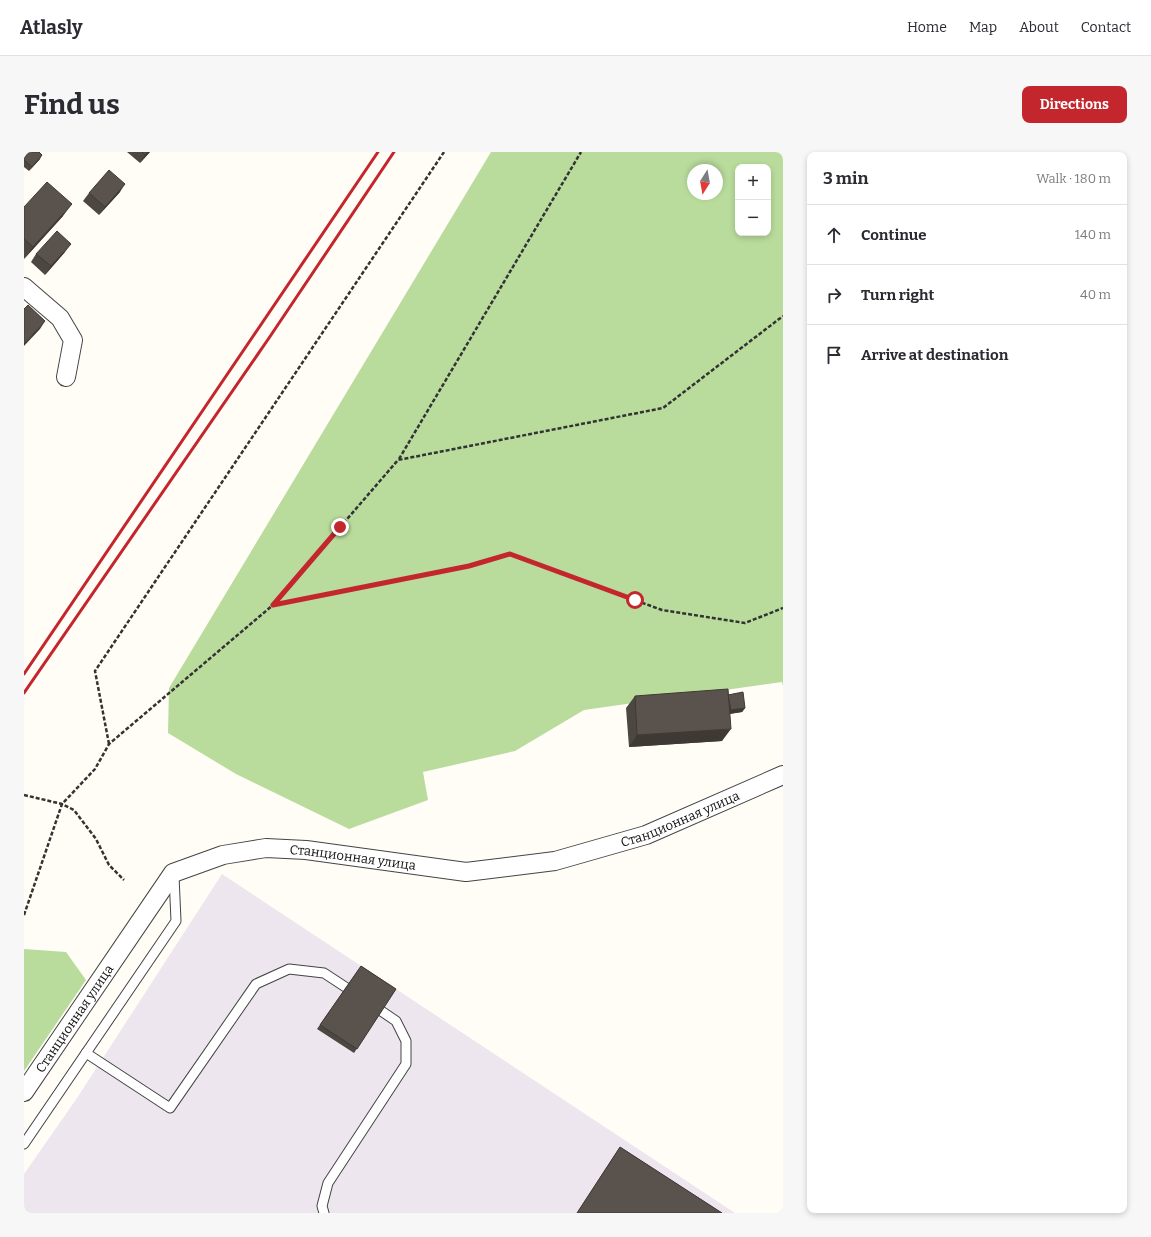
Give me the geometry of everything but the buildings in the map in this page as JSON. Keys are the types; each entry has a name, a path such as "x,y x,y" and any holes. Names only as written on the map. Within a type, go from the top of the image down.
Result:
{"street":[{"path":"24,286 60,318 73,340 66,377"},
{"name":"Станционная улица","path":"24,1092 173,873 222,855 266,848 306,850 466,872 555,861 646,835 783,775"}],"lane":[{"path":"24,1144 176,920 173,873"},
{"path":"86,1053 170,1108 256,984 290,969 324,973 396,1021 406,1041 406,1064 328,1183 322,1206 324,1213"}],"path":[{"path":"109,744 95,671 444,152"},
{"path":"24,915 62,804 95,769 109,744 273,605 398,460 581,152"},
{"path":"398,460 663,408 783,316"},
{"path":"273,605 469,566 510,554 662,610 745,623 783,608"},
{"path":"24,795 62,804 74,810 96,839 109,866 124,880"}],"shaded area":[{"path":"222,874 735,1213 24,1213 24,1174 77,1098"}],"green space":[{"path":"491,152 783,152 783,686 782,682 584,710 515,751 423,772 428,800 349,829 236,774 168,733 169,688"},
{"path":"24,949 66,952 86,980 24,1071"}],"railway":[{"path":"24,674 378,152"},
{"path":"24,693 269,338 394,152"}],"route":[{"path":"340,527 273,605 469,566 510,554 635,600"}]}
